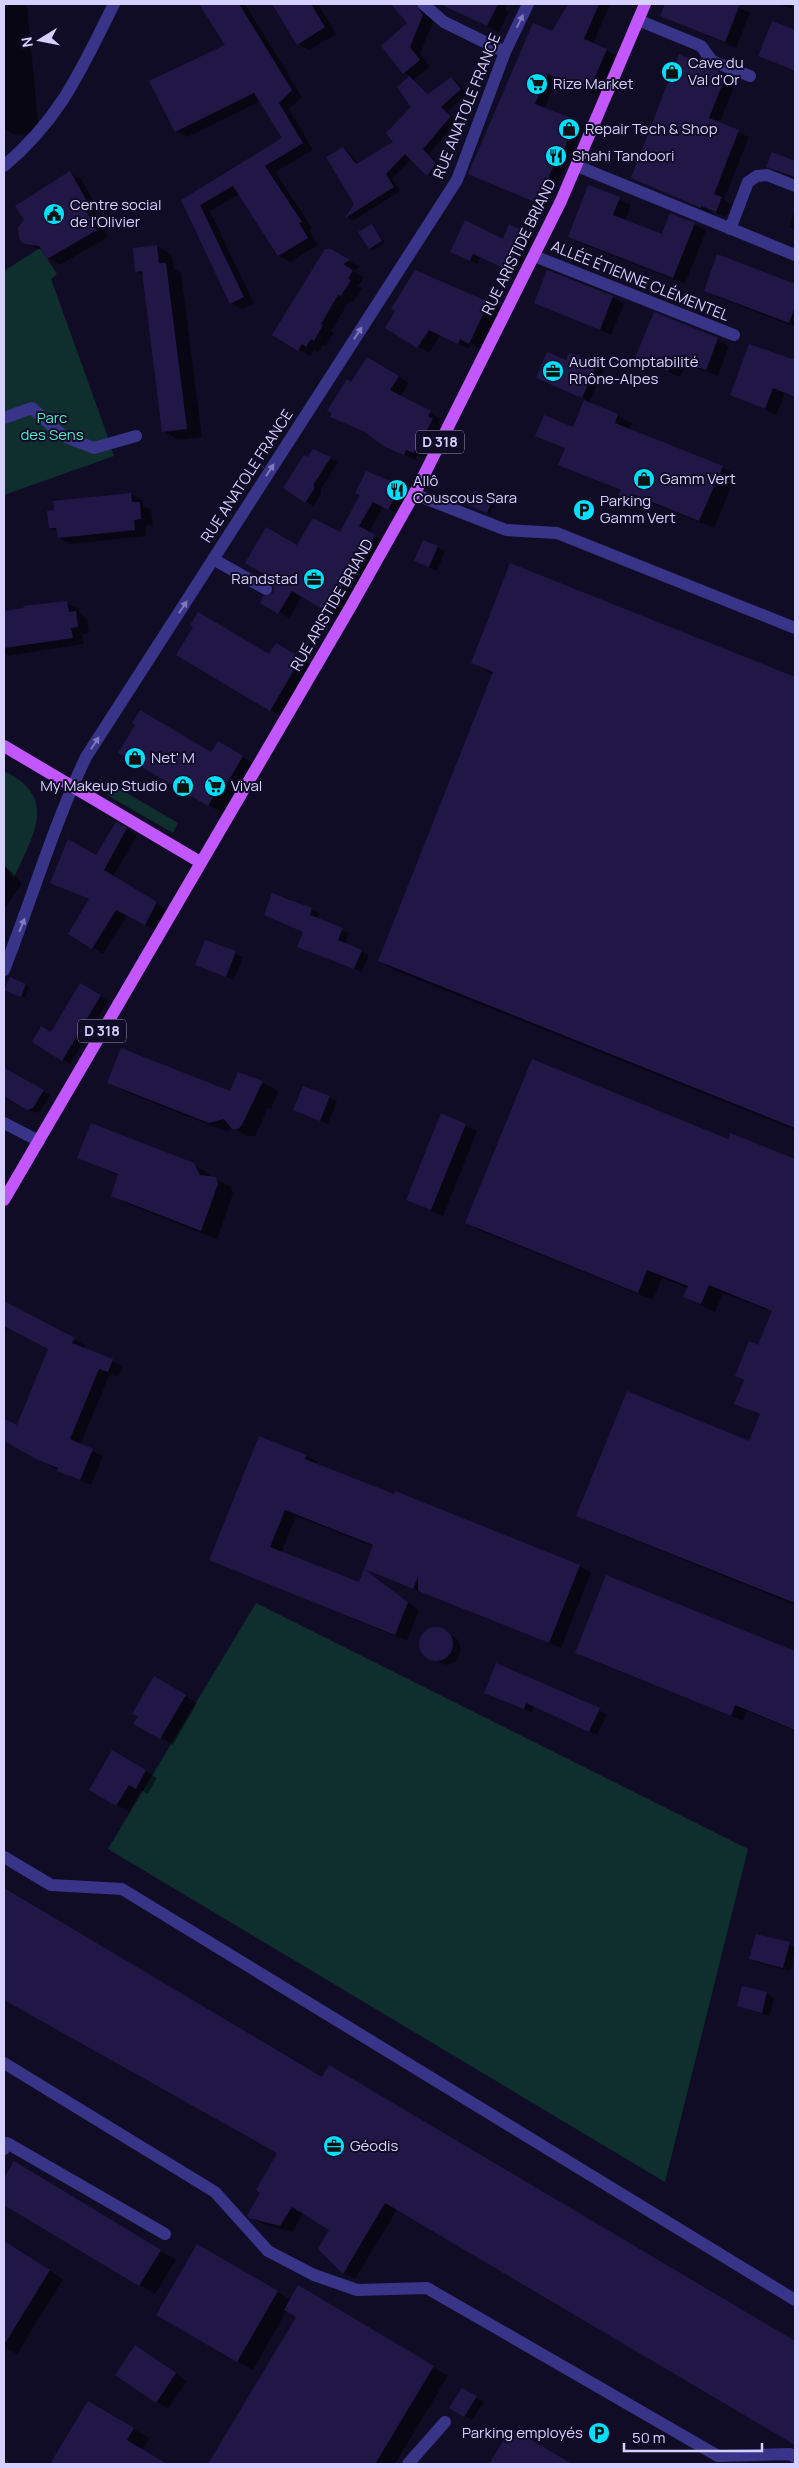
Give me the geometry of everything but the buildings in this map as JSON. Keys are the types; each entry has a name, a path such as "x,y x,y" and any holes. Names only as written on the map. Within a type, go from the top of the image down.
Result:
{"main road":[{"name":"RUE ARISTIDE BRIAND","path":"4,1200 351,606 414,494 534,256 577,166 645,4"},
{"path":"4,746 200,862"}],"street":[{"path":"4,166 34,138 68,95 114,4"},
{"path":"423,4 444,22 505,52"},
{"name":"RUE ANATOLE FRANCE","path":"4,970 72,786 86,757 456,180 505,52 528,4"},
{"path":"638,20 701,46 712,62 750,76"},
{"path":"577,166 795,255"},
{"path":"730,229 748,182 757,176 767,175 795,186"},
{"name":"ALLÉE ÉTIENNE CLÉMENTEL","path":"534,256 734,335"},
{"path":"4,418 32,408 63,436 94,448 108,446 136,436"},
{"path":"414,494 506,530 557,533 795,628"},
{"path":"213,559 266,589"},
{"path":"4,1123 39,1141"},
{"path":"4,1858 50,1885 122,1889 795,2300"},
{"path":"4,2063 214,2192 268,2251 314,2275 357,2290 427,2288 718,2456 790,2454 795,2457"},
{"path":"4,2149 7,2143 165,2234"},
{"path":"408,2464 446,2422"}],"green space":[{"name":"Parc des Sens","path":"40,248 57,274 51,279 109,440 109,450 112,450 114,456 4,495 4,271"},
{"path":"4,771 21,782 32,793 37,806 34,833 14,878 4,865"},
{"path":"113,785 178,823 173,833 107,795"},
{"path":"256,1603 748,1849 665,2182 108,1849"}],"place":[{"name":"Cave du Val d'Or","path":"672,72"},
{"name":"Rize Market","path":"537,84"},
{"name":"Repair Tech & Shop","path":"569,129"},
{"name":"Shahi Tandoori","path":"556,156"},
{"name":"Centre social de l'Olivier","path":"54,214"},
{"name":"Audit Comptabilité Rhône-Alpes","path":"553,371"},
{"name":"Gamm Vert","path":"644,479"},
{"name":"Allô Couscous Sara","path":"397,490"},
{"name":"Parking Gamm Vert","path":"584,510"},
{"name":"Randstad","path":"314,579"},
{"name":"Net' M","path":"135,758"},
{"name":"My Makeup Studio","path":"183,786"},
{"name":"Vival","path":"215,786"},
{"name":"Géodis","path":"334,2146"},
{"name":"Parking employés","path":"599,2433"}]}
